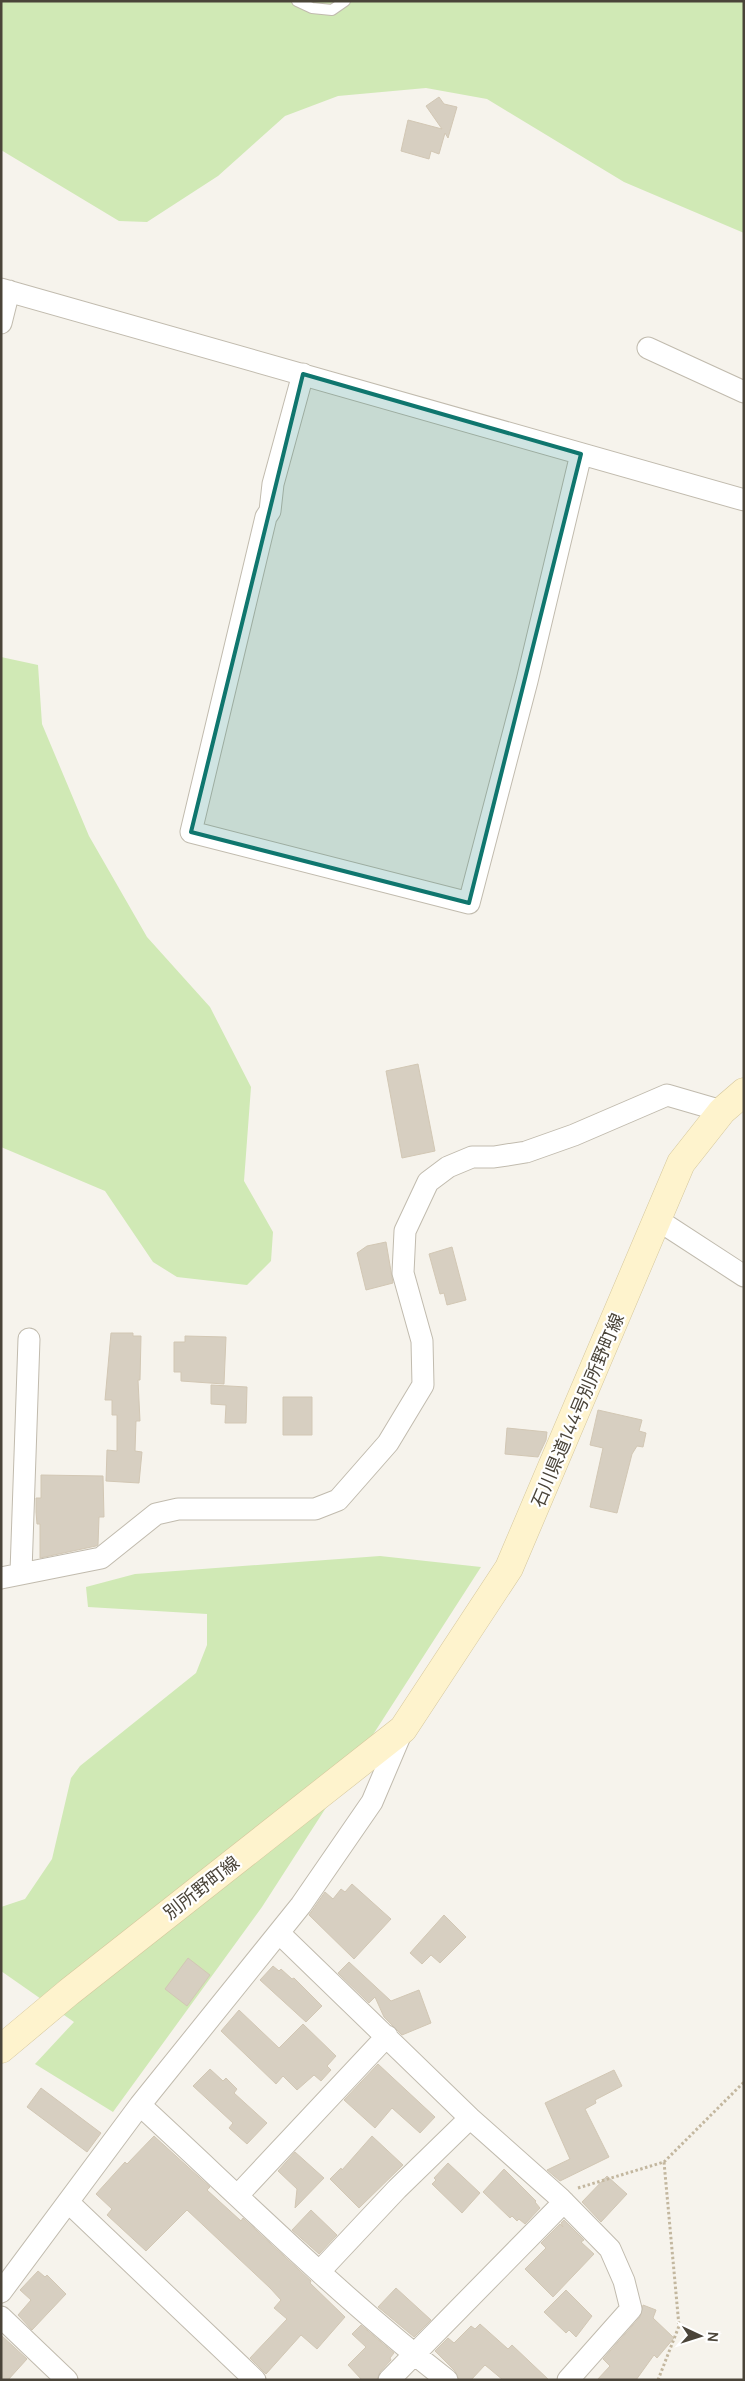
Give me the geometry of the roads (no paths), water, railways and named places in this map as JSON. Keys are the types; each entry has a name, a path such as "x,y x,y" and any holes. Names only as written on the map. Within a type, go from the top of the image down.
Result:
{"main road":[{"name":"石川県道144号別所野町線","path":"403,1728 509,1568 681,1163 722,1111 744,1092"},
{"name":"別所野町線","path":"1,2049 69,1992 403,1728"}],"street":[{"path":"1,323 5,290 744,500"},
{"path":"648,348 744,392"},
{"path":"303,374 274,484 270,511 266,517 191,832 469,903 527,681 581,454"},
{"path":"29,1339 11,1575 102,1558 156,1514 178,1509 315,1509 338,1500 388,1443 423,1385 422,1341 403,1273 405,1232 428,1182 448,1167 472,1157 494,1157 526,1152 574,1135 667,1095 722,1111"},
{"path":"658,1220 744,1276"},
{"path":"1,2292 140,2105 301,1905 372,1802 403,1728"},
{"path":"278,1933 470,2118 560,2198 610,2249 624,2281 630,2309 568,2380"},
{"path":"238,2195 386,2036"},
{"path":"140,2105 320,2271 413,2353 447,2380"},
{"path":"320,2271 397,2189 470,2118"},
{"path":"389,2380 560,2198"},
{"path":"68,2202 255,2380"},
{"path":"1,2317 67,2380"}],"lane":[{"path":"297,1 312,8 332,10 344,1"}]}
